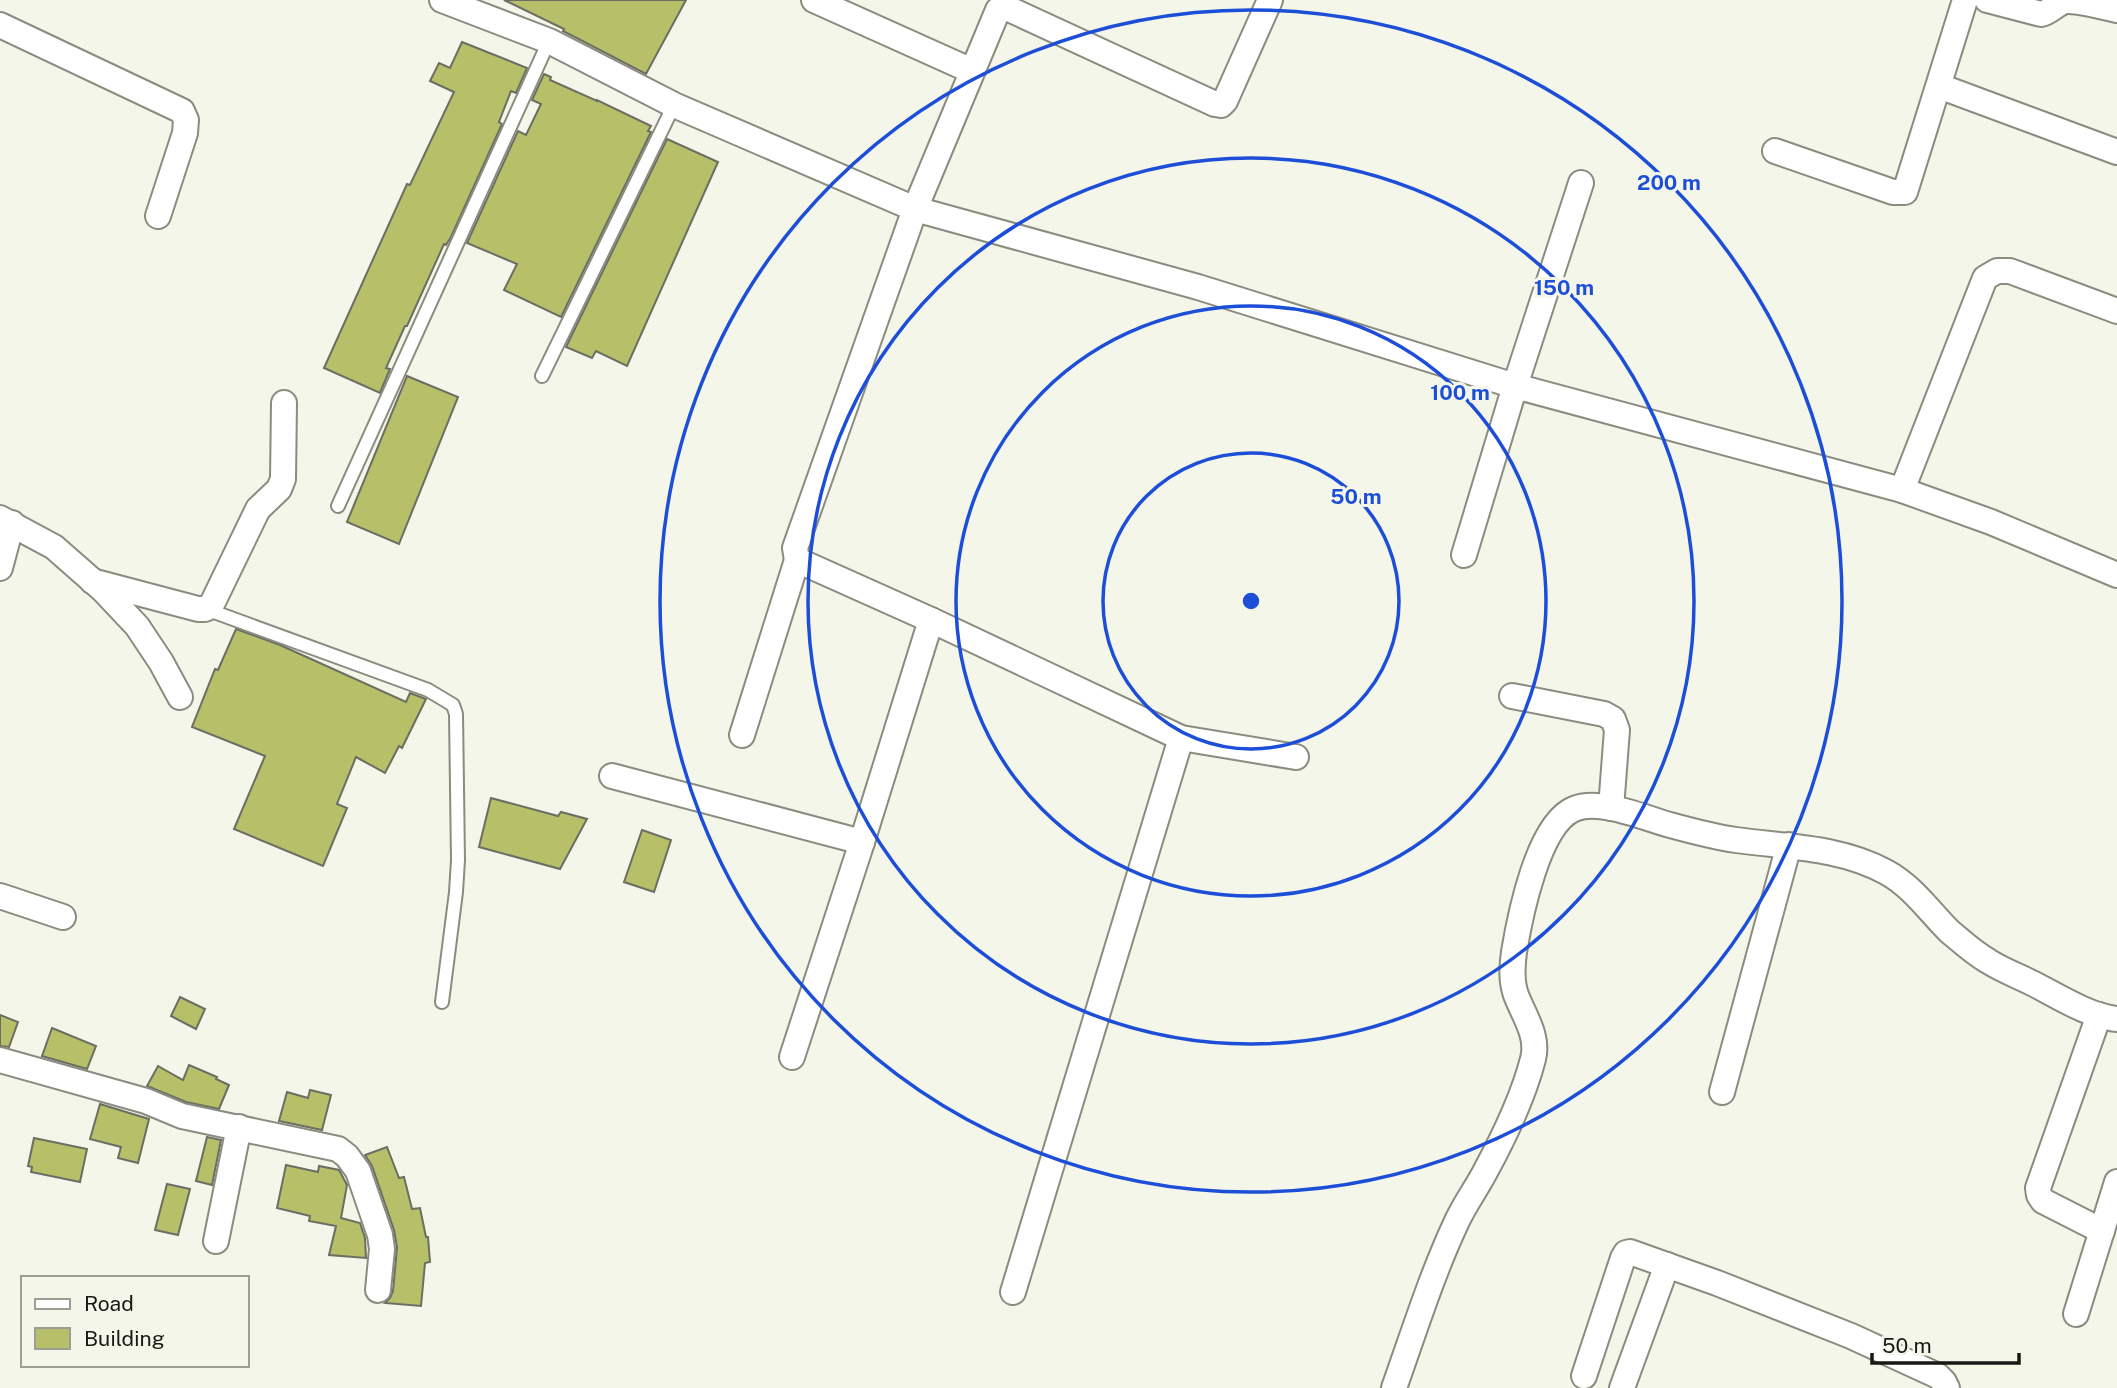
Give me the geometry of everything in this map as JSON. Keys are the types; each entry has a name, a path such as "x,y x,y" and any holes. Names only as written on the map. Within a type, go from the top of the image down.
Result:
{"street":[{"path":"442,0 549,41 674,105 915,209 1198,287 1515,386 1902,490 1991,522 2117,575"},
{"path":"814,0 972,71"},
{"path":"742,735 797,560 795,548 915,209 998,10 1004,7 1221,105 1270,0"},
{"path":"1775,151 1893,192 1905,192 1965,0"},
{"path":"1987,0 2040,14 2048,13 2060,2 2073,0 2117,10"},
{"path":"0,25 182,111 186,120 185,133 158,216"},
{"path":"1939,86 2117,152"},
{"path":"1464,555 1581,183"},
{"path":"1902,490 1985,278 1997,271 2010,271 2117,311"},
{"path":"92,580 198,609 211,606 258,509 279,489 283,479 284,403"},
{"path":"0,568 6,521 54,547 92,580 137,626 180,697"},
{"path":"797,560 1181,738 1296,757"},
{"path":"792,1057 931,620"},
{"path":"1512,696 1604,714 1613,719 1617,730 1611,808"},
{"path":"1013,1292 1181,738"},
{"path":"612,776 862,842"},
{"path":"1394,1388 1445,1248 1518,1104 1535,1055 1534,1040 1515,992 1512,974 1525,897 1535,865 1559,820 1573,809 1587,805 1611,808 1734,839 1821,849 1846,856 1887,873 1917,895 1950,931 1988,961 2108,1017 2038,1188 2043,1201 2102,1231"},
{"path":"1722,1092 1788,845"},
{"path":"0,896 63,916"},
{"path":"0,1060 146,1101 182,1116 338,1149 358,1171 380,1235 382,1249 378,1290"},
{"path":"216,1241 239,1127"},
{"path":"2076,1314 2117,1182"},
{"path":"1584,1376 1626,1253 1717,1283 1871,1345 1938,1376 1947,1388"},
{"path":"1622,1388 1667,1265"}],"lane":[{"path":"338,506 549,41"},
{"path":"542,376 674,105"},
{"path":"205,609 428,690 453,705 456,715 458,860 442,1002"}],"building":[{"path":"504,0 686,0 646,74"},
{"path":"462,42 527,68 516,93 511,91 499,122 502,124 451,237 446,245 444,244 405,326 386,368 390,369 380,393 324,368 407,184 410,185 454,92 430,81 439,63 450,68"},
{"path":"544,74 551,77 550,80 651,126 648,131 651,132 561,317 504,290 517,264 467,243 518,131 526,135 541,104 532,100"},
{"path":"667,139 718,162 627,366 596,351 592,358 566,347"},
{"path":"407,376 458,397 399,544 347,522"},
{"path":"236,629 280,645 406,702 410,693 426,699 402,748 399,746 385,773 356,757 337,804 347,808 323,866 234,829 265,756 192,727 215,669 218,670"},
{"path":"491,798 558,816 561,812 587,819 560,869 479,847"},
{"path":"642,830 671,840 654,892 624,882"},
{"path":"180,997 205,1009 196,1029 171,1016"},
{"path":"0,1015 18,1022 9,1047 0,1046"},
{"path":"52,1028 96,1046 87,1069 42,1056"},
{"path":"189,1065 229,1085 219,1109 186,1102 147,1086 158,1066 183,1080"},
{"path":"310,1090 331,1095 322,1130 279,1121 287,1092 308,1098"},
{"path":"100,1104 149,1119 138,1163 118,1158 121,1147 90,1139"},
{"path":"207,1137 221,1140 212,1185 196,1181"},
{"path":"34,1138 87,1149 80,1182 31,1172 32,1167 28,1166"},
{"path":"387,1147 399,1178 404,1177 412,1209 420,1208 428,1237 430,1262 425,1263 421,1306 385,1303 393,1291 397,1247 394,1230 372,1166 365,1155"},
{"path":"286,1165 318,1172 319,1166 339,1170 347,1185 341,1218 360,1223 365,1238 366,1258 329,1255 336,1226 309,1221 310,1216 277,1208"},
{"path":"167,1184 190,1189 178,1235 155,1230"}]}
